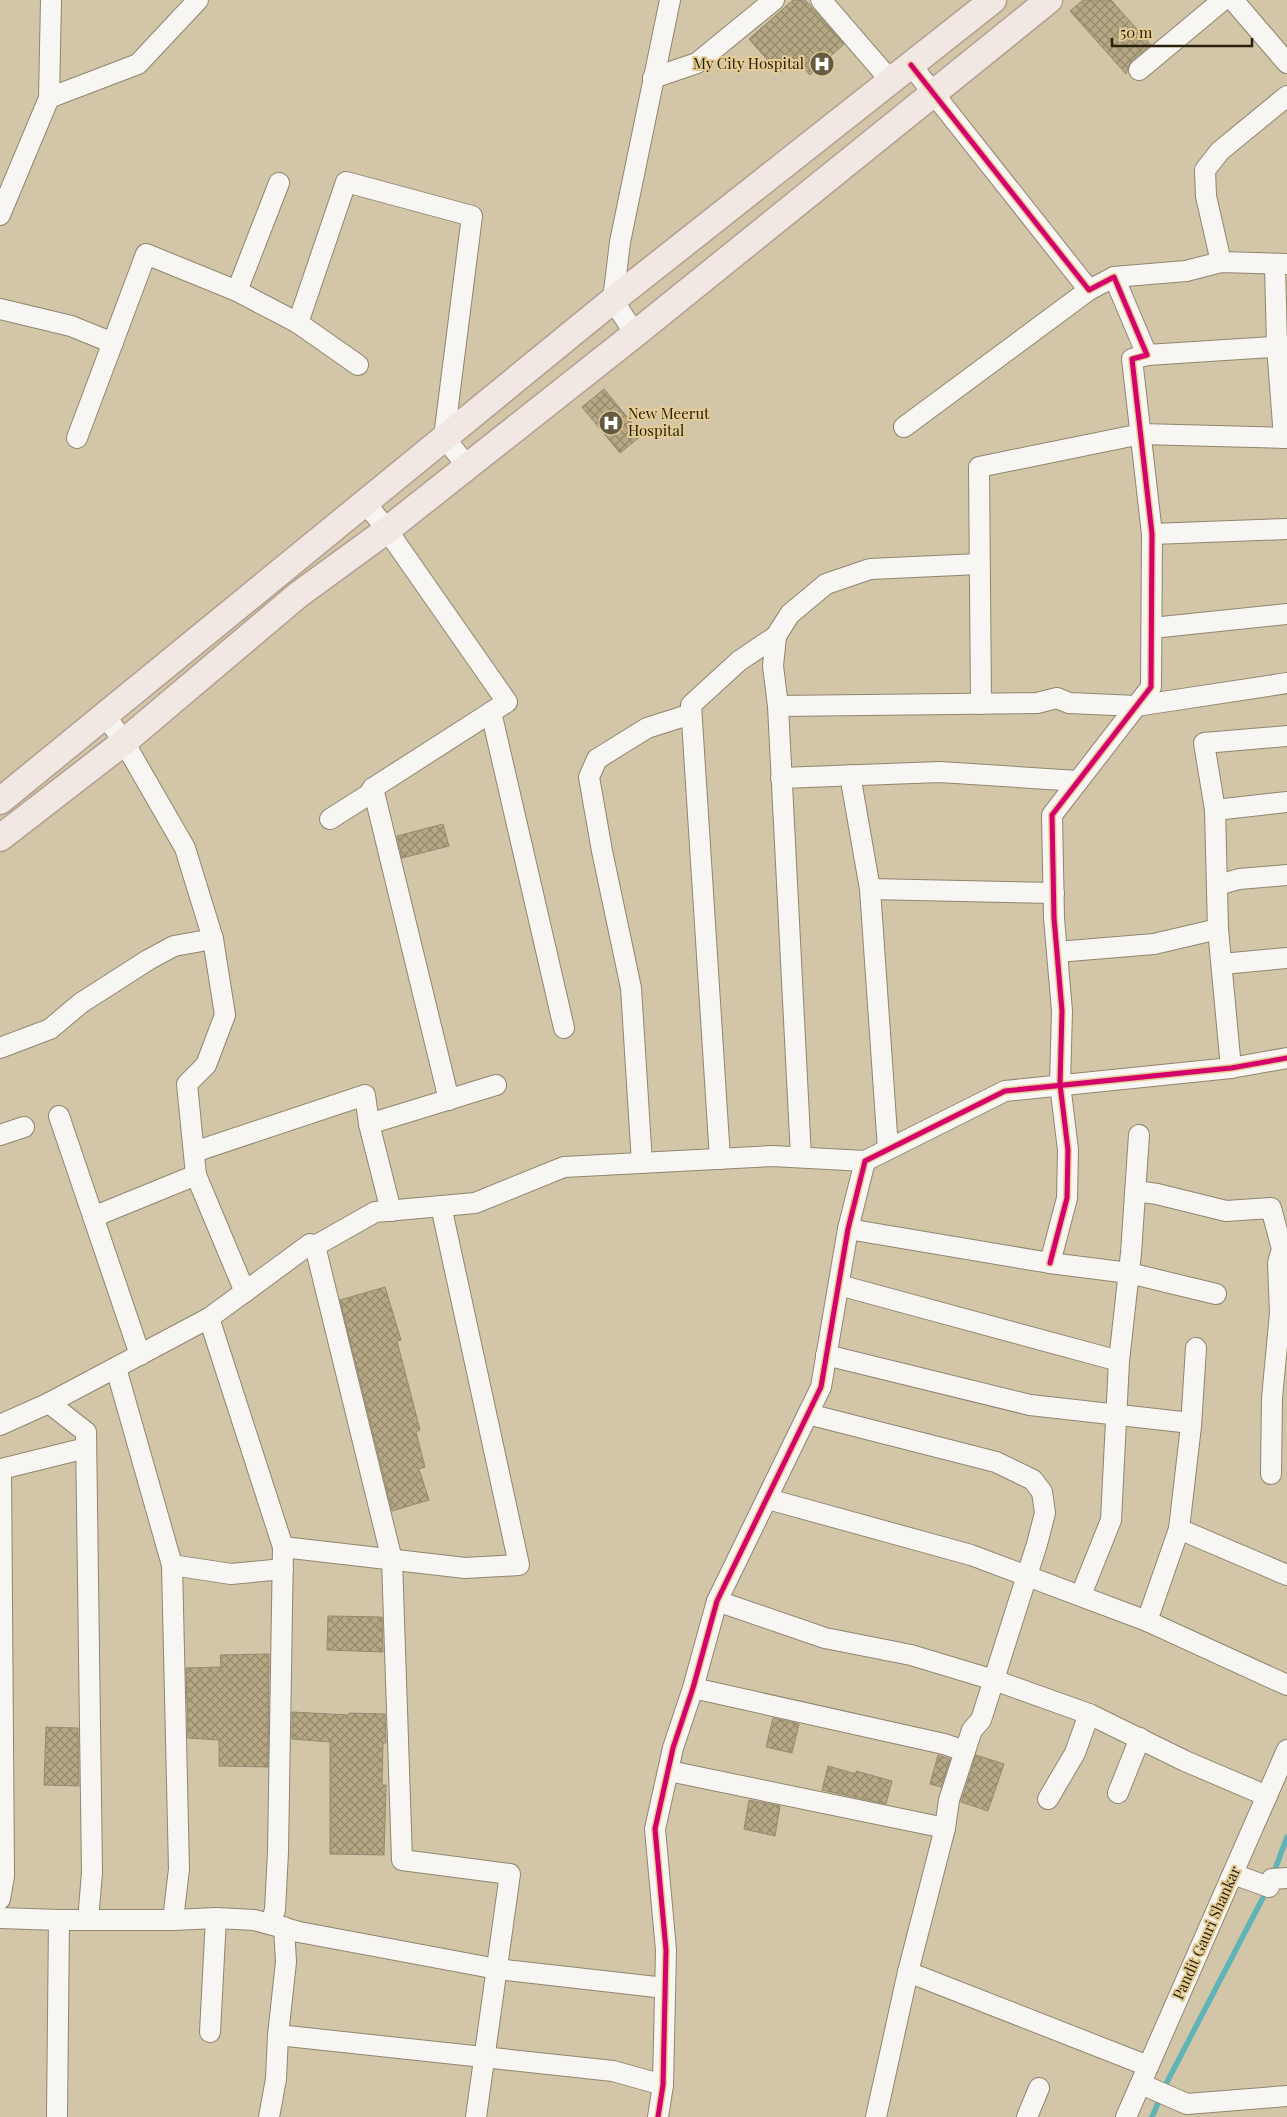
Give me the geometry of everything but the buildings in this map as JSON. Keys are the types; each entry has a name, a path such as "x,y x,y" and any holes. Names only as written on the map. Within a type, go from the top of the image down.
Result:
{"main road":[{"path":"0,801 613,300 993,0"},
{"path":"0,838 124,742 298,596 387,530 635,334 1048,0"}],"street":[{"path":"0,215 6,183 49,98 51,0"},
{"path":"49,98 138,64 198,0"},
{"path":"635,334 613,300 620,242 670,0"},
{"path":"653,78 697,62 774,0"},
{"path":"821,0 890,80"},
{"path":"1138,70 1223,0"},
{"path":"1233,0 1287,63"},
{"path":"911,65 1088,290"},
{"path":"1221,262 1206,196 1205,170 1220,151 1287,96"},
{"path":"298,323 346,182 472,216 444,437 467,466"},
{"path":"236,291 279,183"},
{"path":"77,438 146,254 236,291 298,323 358,365"},
{"path":"904,427 1088,290 1114,277 1186,271 1221,262 1281,265 1285,438 1140,434 979,467 981,704"},
{"path":"1114,277 1147,355"},
{"path":"0,309 71,326 113,343"},
{"path":"1050,1263 1067,1198 1068,1150 1060,1084 1062,1011 1057,952 1052,815 1151,687 1152,534 1132,359 1147,355 1282,346"},
{"path":"330,819 368,795 372,788 507,702 387,530 364,502"},
{"path":"1152,534 1287,528"},
{"path":"720,1159 691,705 739,661 776,636 790,614 826,584 870,569 979,564"},
{"path":"1152,628 1287,614"},
{"path":"776,636 773,666 778,706 780,778 801,1157"},
{"path":"778,706 1037,703 1057,698 1069,703 1136,706 1287,683"},
{"path":"491,712 564,1028"},
{"path":"642,1163 631,988 602,852 589,777 597,759 647,728 691,714"},
{"path":"105,715 124,742 185,848 213,939 225,1015 206,1065 187,1084 196,1175 245,1292"},
{"path":"1231,1068 1218,929 1215,810 1204,743 1287,736"},
{"path":"780,778 940,772 1078,782"},
{"path":"850,775 870,889 888,1148"},
{"path":"372,788 449,1100"},
{"path":"1215,810 1287,802"},
{"path":"1218,885 1239,879 1287,875"},
{"path":"870,889 1054,893"},
{"path":"1057,952 1154,944 1218,929"},
{"path":"0,1048 50,1029 81,1003 148,960 174,946 213,939"},
{"path":"1222,964 1287,958"},
{"path":"0,1425 48,1403 209,1318 310,1244 315,1246 375,1212 474,1203 564,1167 772,1156 865,1161 1005,1090 1231,1068 1287,1058"},
{"path":"369,1124 496,1085"},
{"path":"194,1152 365,1095 369,1124 391,1210"},
{"path":"59,1116 140,1355"},
{"path":"0,1135 24,1127"},
{"path":"1081,1595 1111,1520 1119,1361 1129,1273 1139,1135"},
{"path":"658,2117 663,2085 666,1950 655,1829 673,1748 693,1688 717,1601 821,1387 848,1229 865,1161"},
{"path":"93,1216 196,1175"},
{"path":"1136,1191 1157,1194 1226,1211 1271,1208 1285,1249 1278,1263 1280,1314 1272,1398 1270,1474"},
{"path":"283,1548 465,1568 519,1565 441,1206"},
{"path":"848,1229 1050,1263 1129,1273 1216,1294"},
{"path":"315,1246 392,1560 402,1860 510,1874 476,2117"},
{"path":"839,1285 1119,1361"},
{"path":"209,1318 283,1548 278,1852 275,1910 286,1962 278,2035 276,2079 269,2117"},
{"path":"1147,1622 1179,1530 1191,1423 1196,1348"},
{"path":"826,1355 1030,1405 1116,1413 1191,1423"},
{"path":"116,1368 172,1565 179,1869 173,1920"},
{"path":"48,1403 86,1432 92,1873 88,1920"},
{"path":"808,1414 996,1462 1033,1480 1042,1492 1045,1513 1028,1576 981,1720 972,1730 949,1800 945,1828 908,1972 880,2116"},
{"path":"0,1899 4,1876 1,1469 86,1448"},
{"path":"768,1499 971,1555 1081,1595 1147,1622 1287,1685"},
{"path":"1179,1530 1287,1575"},
{"path":"172,1565 231,1574 283,1569"},
{"path":"717,1601 825,1638 911,1655 994,1680 1089,1714 1185,1761 1267,1796"},
{"path":"693,1688 767,1703 965,1750"},
{"path":"1048,1799 1075,1753 1089,1714"},
{"path":"1118,1793 1140,1738"},
{"name":"Pandit Gauri Shankar","path":"1126,2117 1147,2080 1287,1750"},
{"path":"669,1771 945,1828"},
{"path":"1233,1874 1269,1887 1272,1879 1287,1878"},
{"path":"0,1918 173,1920 216,1918 278,1925 298,1932 497,1969 665,1988"},
{"path":"210,2032 216,1918"},
{"path":"57,2117 59,1920"},
{"path":"908,1972 1147,2080 1187,2104 1287,2096"},
{"path":"278,2035 613,2071 663,2085"},
{"path":"1027,2117 1039,2088"}],"waterway":[{"path":"1273,1875 1287,1837"},
{"path":"1152,2117 1166,2084 1267,1890"}],"cycle path":[{"path":"911,65 1089,290 1114,277 1147,355 1132,359 1152,534 1151,687 1052,815 1054,918 1062,1011 1060,1084 1068,1150 1067,1198 1050,1263"},
{"path":"658,2117 663,2085 666,1950 655,1829 673,1748 693,1688 717,1601 821,1387 848,1229 865,1161 1005,1091 1231,1068 1287,1058"}],"place":[{"name":"My City Hospital","path":"822,64"},
{"name":"New Meerut Hospital","path":"611,423"}]}
